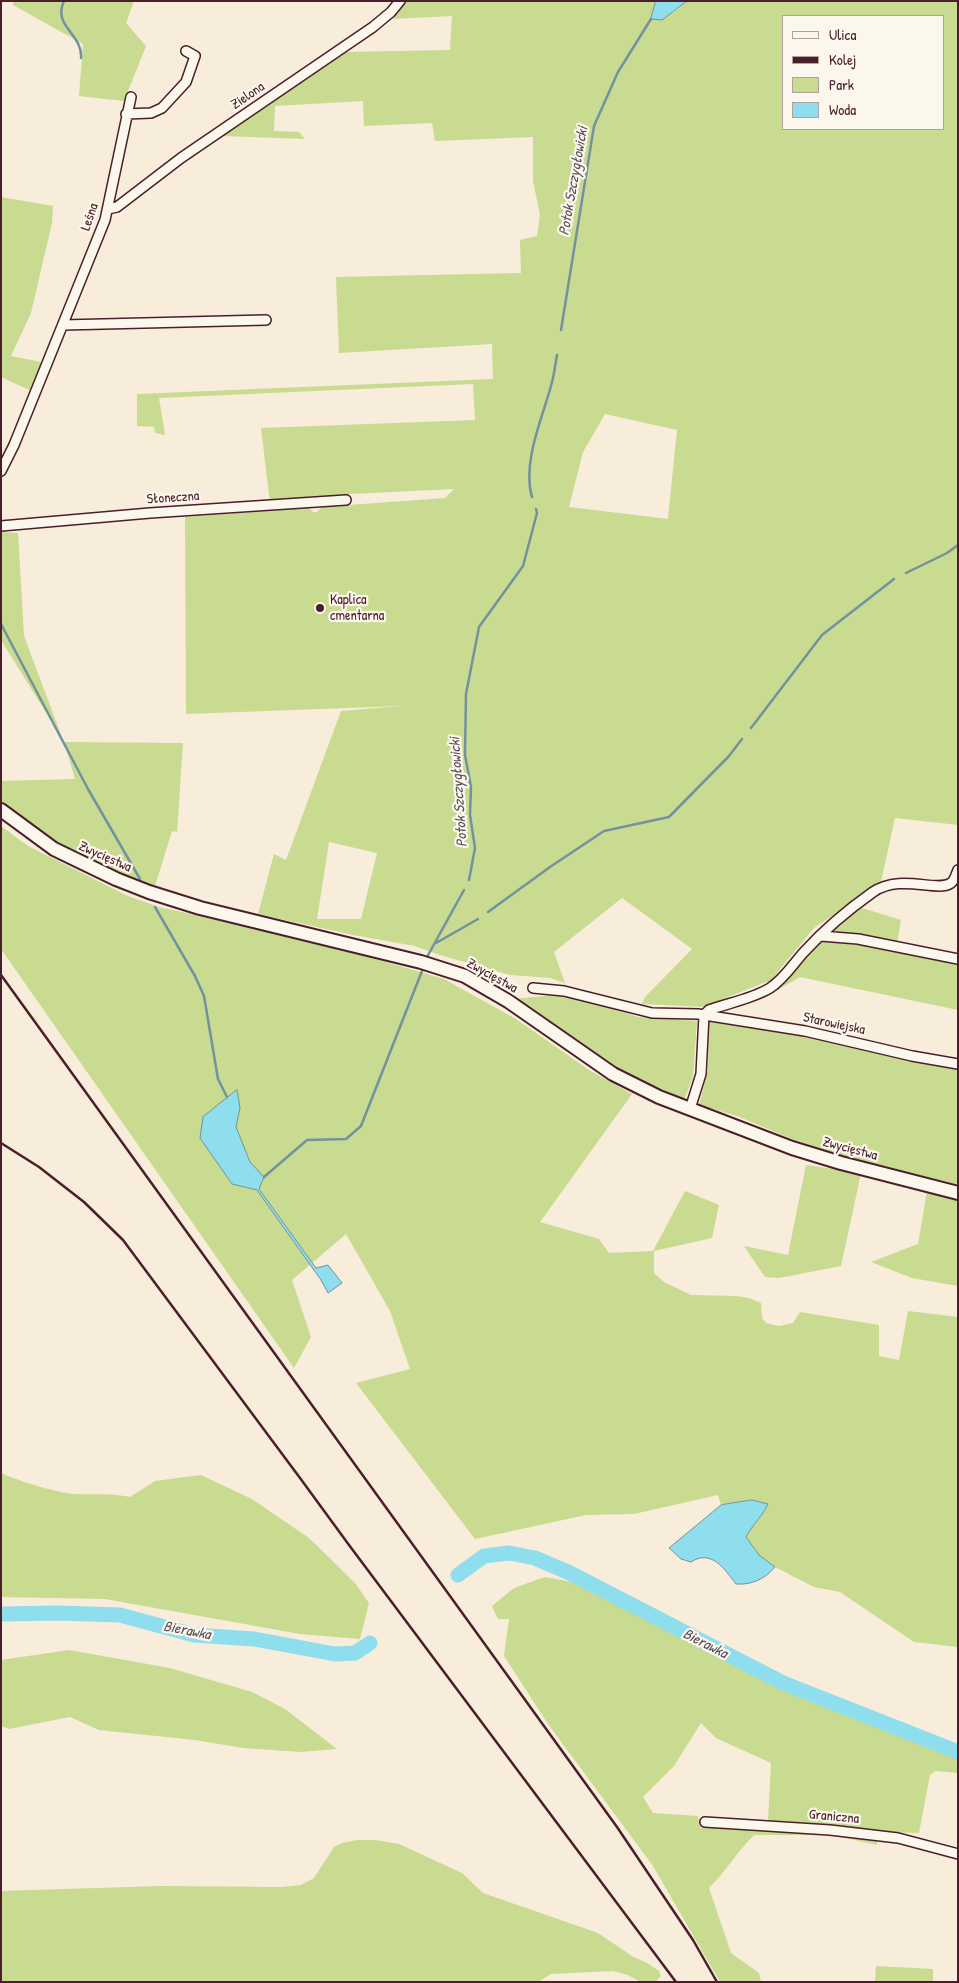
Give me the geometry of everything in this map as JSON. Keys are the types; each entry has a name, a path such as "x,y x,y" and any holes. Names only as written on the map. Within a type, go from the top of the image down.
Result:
{"main road":[{"name":"Zwycięstwa","path":"1,810 54,849 148,892 200,908 426,963 464,976 508,1001 622,1079 645,1091 762,1138 815,1155 958,1193"}],"street":[{"name":"Zielona","path":"108,209 116,207 181,158 373,27 391,12 400,1"},
{"path":"126,114 158,111 185,85 195,56 186,52"},
{"name":"Leśna","path":"1,471 14,445 108,209 131,97"},
{"path":"63,325 266,320"},
{"name":"Słoneczna","path":"1,526 346,500"},
{"name":"Starowiejska","path":"704,1015 708,1010 752,996 770,987 850,909 883,886 902,882 946,885 954,880 958,870"},
{"path":"821,936 858,939 958,959"},
{"name":"Starowiejska","path":"533,988 564,991 652,1013 704,1015 806,1031 912,1056 958,1064"},
{"path":"690,1109 700,1078 704,1015"},
{"name":"Graniczna","path":"705,1822 830,1830 898,1838 958,1854"}],"green space":[{"path":"13,1 134,1 126,23 146,46 124,101 79,96 83,44 13,5"},
{"path":"403,1 656,1 652,19 674,12 687,1 958,1 958,825 895,818 881,882 814,928 771,980 703,1007 642,1004 645,997 692,949 622,898 554,952 565,983 550,978 510,975 415,946 353,935 258,914 274,854 286,860 341,711 401,706 186,714 185,517 309,508 313,512 317,512 321,507 445,498 454,489 350,494 270,503 261,428 475,420 473,384 159,398 165,435 155,433 154,427 137,426 137,394 493,379 492,344 339,353 336,277 521,273 520,240 537,236 540,215 533,181 533,137 435,141 432,123 364,126 363,101 275,106 274,131 299,132 305,139 222,136 260,108 347,52 450,50 452,16 393,19","holes":["605,414 677,430 668,519 569,507 583,452","329,842 377,853 361,919 317,919"]},
{"path":"1,197 53,206 52,223 31,313 11,356 51,364 38,394 1,377"},
{"path":"1,532 18,533 24,636 63,740 1,640"},
{"path":"64,742 183,743 177,832 172,831 155,886 120,873 50,840 1,802 1,781 75,779"},
{"path":"1,826 28,846 128,896 159,907 324,944 444,979 516,1019 589,1070 632,1094 540,1222 599,1239 609,1253 653,1251 685,1191 719,1205 712,1238 654,1251 654,1273 664,1282 691,1295 749,1298 761,1303 762,1318 766,1323 779,1326 793,1323 800,1312 879,1325 879,1356 899,1360 908,1311 958,1317 958,1647 914,1642 840,1592 814,1587 775,1567 759,1555 746,1537 767,1504 752,1500 721,1505 718,1495 634,1514 586,1515 475,1539 356,1383 410,1369 390,1311 346,1234 292,1280 311,1337 294,1368 1,949"},
{"path":"863,904 862,908 901,920 897,944 829,932"},
{"path":"840,940 897,949 958,963 958,1010 800,977 771,994 799,960 818,942"},
{"path":"567,994 638,1017 697,1021 693,1077 684,1100 597,1060 512,999"},
{"path":"709,1019 752,1024 958,1067 958,1186 855,1159 797,1141 737,1116 699,1105 708,1070"},
{"path":"806,1165 861,1173 841,1266 779,1278 765,1277 744,1246 788,1255"},
{"path":"927,1191 958,1199 958,1286 912,1278 871,1262 918,1244"},
{"path":"1,1473 28,1483 59,1491 76,1494 130,1497 155,1481 201,1475 252,1499 309,1538 355,1583 369,1603 360,1639 300,1634 105,1599 1,1597"},
{"path":"545,1577 572,1582 801,1698 958,1756 958,1773 935,1771 930,1775 919,1833 879,1832 768,1821 771,1763 716,1738 701,1723 674,1766 643,1797 653,1813 698,1816 701,1828 766,1827 877,1838 877,1845 832,1835 754,1835 709,1888 731,1953 759,1973 761,1982 720,1982 653,1866 548,1724 504,1656 509,1619 498,1619 492,1606 514,1588"},
{"path":"69,1650 170,1668 252,1692 285,1709 337,1749 301,1752 243,1748 195,1740 99,1730 70,1717 9,1729 1,1726 1,1660"},
{"path":"357,1840 375,1840 399,1844 462,1873 483,1893 598,1933 632,1956 659,1971 661,1976 655,1982 641,1982 628,1975 613,1971 551,1974 538,1982 1,1982 1,1891 160,1886 282,1887 301,1885 314,1878 334,1847"},
{"path":"876,1966 933,1969 933,1982 875,1982"}],"water":[{"path":"656,1 687,1 662,20 651,19"},
{"path":"237,1090 240,1108 236,1127 250,1162 264,1177 259,1189 316,1268 328,1265 342,1283 328,1293 321,1280 257,1190 232,1184 200,1138 203,1117"},
{"path":"752,1500 768,1504 746,1537 759,1555 775,1567 762,1578 753,1582 736,1584 722,1567 711,1559 698,1559 691,1562 681,1559 669,1548 721,1505"}],"waterway":[{"path":"64,1 61,10 62,17 78,42 81,58"},
{"name":"Potok Szczygłowicki","path":"561,330 594,126 618,72 651,19"},
{"name":"Potok Szczygłowicki","path":"532,497 529,470 531,456 552,382 557,355"},
{"name":"Potok Szczygłowicki","path":"469,880 475,848 470,815 471,787 465,755 466,694 479,627 523,566 537,513 536,509"},
{"path":"906,573 947,553 958,545"},
{"path":"751,728 822,635 894,579"},
{"path":"1,624 88,789 140,879"},
{"path":"488,912 604,831 669,817 729,756 742,739"},
{"name":"Potok Szczygłowicki","path":"427,957 464,890"},
{"path":"155,907 195,976 204,996 218,1079 227,1097"},
{"path":"436,943 478,919"},
{"name":"Potok Szczygłowicki","path":"264,1177 307,1140 346,1139 361,1126 422,971"},
{"name":"Bierawka","path":"458,1575 484,1556 509,1553 535,1558 570,1573 783,1683 958,1752"},
{"name":"Bierawka","path":"1,1614 120,1615 194,1635 254,1639 335,1654 355,1653 370,1643"}],"railway":[{"path":"1,975 617,1827 693,1940 717,1982"},
{"path":"1,1143 39,1167 84,1202 123,1240 676,1982"}],"place":[{"name":"Kaplica cmentarna","path":"320,608"}]}
